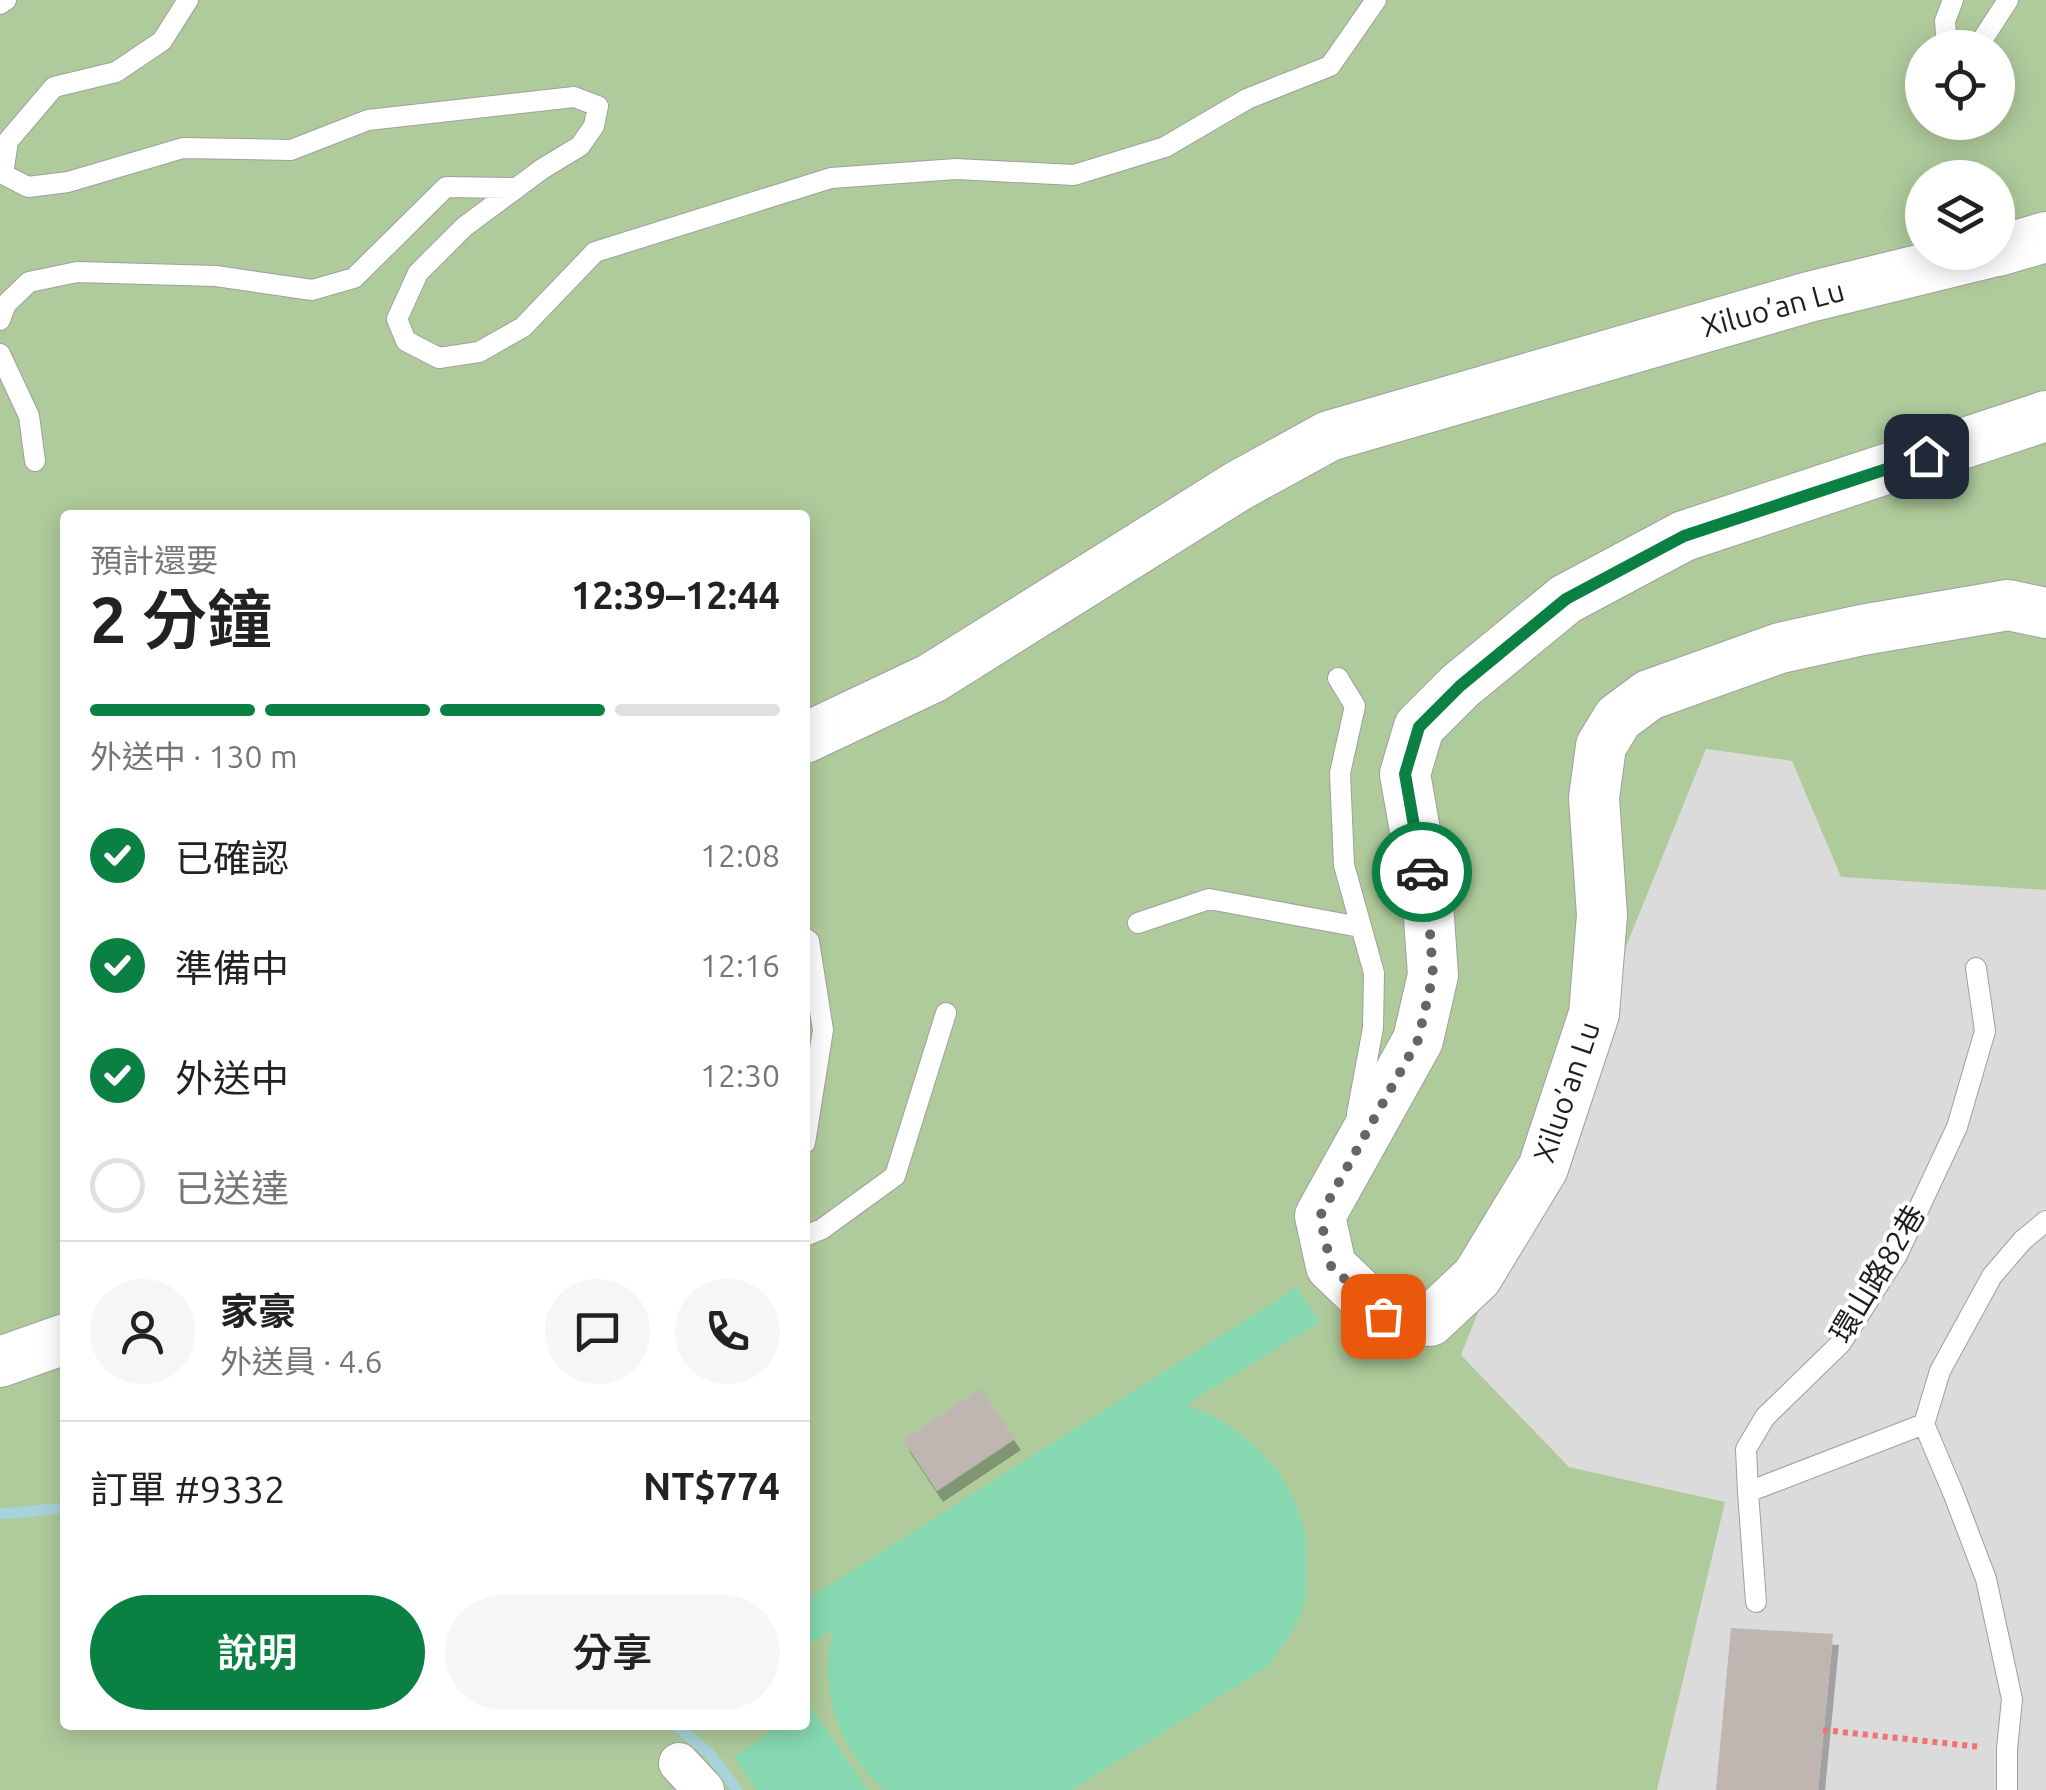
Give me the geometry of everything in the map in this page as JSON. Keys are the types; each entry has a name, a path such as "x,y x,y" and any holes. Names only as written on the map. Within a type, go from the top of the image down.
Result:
{"street":[{"name":"Xiluo’an Lu","path":"2015,247 2046,238"},
{"name":"Xiluo’an Lu","path":"810,736 932,678 1238,486 1329,436 1810,297 1921,270"},
{"name":"Xiluo’an Lu","path":"2046,416 1684,536 1566,599 1460,686 1419,727 1405,774 1428,904 1433,975 1418,1040 1320,1216 1331,1266 1383,1316 1430,1321 1477,1277 1543,1168 1594,1014 1602,915 1594,798 1601,746 1618,718 1648,695 1780,648 2008,605 2046,613"},
{"path":"0,1362 60,1341"}],"lane":[{"path":"0,4 6,0"},
{"path":"188,0 162,41 116,72 54,87 8,141 3,174 28,187 68,182 184,148 291,150 368,120 574,98 598,106 594,126 580,146 464,226 418,273 396,319 406,342 439,358 479,352 523,326 595,252 832,178 956,169 1074,176 1165,147 1247,99 1330,66 1376,0"},
{"path":"1946,30 1945,20 1953,0"},
{"path":"1989,30 2008,0"},
{"path":"0,320 6,304 29,282 77,272 216,276 312,290 354,278 446,187 514,188"},
{"path":"0,354 28,416 35,461"},
{"path":"1338,678 1354,706 1340,773 1344,865 1374,972 1373,1028 1346,1170"},
{"path":"1138,923 1208,900 1360,927"},
{"path":"810,947 823,1030 810,1112"},
{"name":"環山路82巷","path":"1756,1602 1746,1448 1765,1417 1841,1343 1897,1255 1957,1128 1986,1031 1976,968"},
{"path":"810,1234 895,1176 946,1013"},
{"path":"2007,1790 2006,1749 2012,1699 1986,1579 1924,1424 1940,1371 1992,1276 2022,1240 2046,1221"},
{"path":"1748,1492 1924,1424"}],"path":[{"path":"1823,1730 2006,1749"}],"shaded area":[{"path":"1706,749 1792,761 1842,877 2046,890 2046,1790 1657,1790 1724,1502 1569,1467 1461,1355"}],"green space":[{"path":"0,0 2046,0 2046,890 1841,877 1792,761 1706,749 1461,1355 1569,1467 1725,1502 1657,1790 0,1790"},
{"path":"1297,1287 1320,1322 1185,1405 1214,1417 1251,1442 1292,1495 1300,1515 1307,1560 1304,1600 1294,1627 1268,1666 1072,1790 885,1790 855,1757 836,1717 828,1673 834,1629 810,1643 810,1598"},
{"path":"810,1706 868,1790 757,1790 734,1757 773,1730 810,1730"}],"building":[{"path":"980,1389 1015,1439 937,1491 903,1440"},
{"path":"1731,1628 1833,1634 1818,1790 1716,1790"}],"waterway":[{"path":"0,1514 60,1508"},
{"path":"681,1730 709,1753 737,1790"}],"way so far":[{"path":"1383,1316 1331,1266 1320,1216 1418,1040 1433,975 1422,872"}],"route":[{"path":"1422,872 1405,774 1419,727 1460,686 1566,599 1684,536 1926,456"}]}
